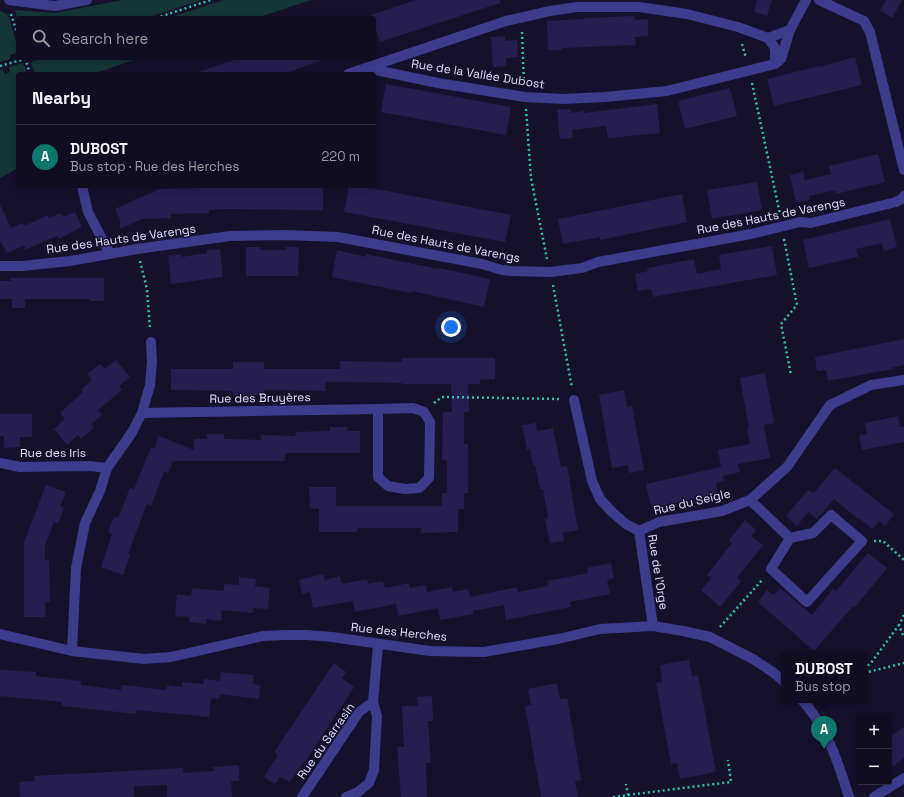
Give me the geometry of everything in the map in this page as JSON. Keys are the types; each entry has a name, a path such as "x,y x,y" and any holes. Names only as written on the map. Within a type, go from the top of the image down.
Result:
{"street":[{"path":"8,0 55,6 87,0"},
{"path":"775,64 781,59 790,30 806,0"},
{"path":"818,0 864,21 870,32 904,170"},
{"path":"354,72 521,17 550,11 577,8 639,8 687,14 738,27 768,38 775,48 775,64"},
{"path":"768,38 790,30"},
{"name":"Rue de la Vallée Dubost","path":"366,68 438,83 525,97 563,99 605,97 667,91 775,64"},
{"path":"82,188 88,212 110,254"},
{"name":"Rue des Hauts de Varengs","path":"0,266 22,266 70,261 137,249 230,236 285,235 338,236 482,264 502,270 550,272 582,268 598,262 751,234 800,222 811,223 896,202 904,196"},
{"path":"72,651 76,568 85,523 100,491 107,468 131,434 142,413 150,385 152,362 151,342"},
{"name":"Rue du Seigle","path":"639,531 659,522 722,511 750,500 786,467 830,405 871,385 904,380"},
{"name":"Rue de l'Orge","path":"574,400 592,481 600,499 626,524 639,531 653,626"},
{"name":"Rue des Bruyères","path":"142,413 413,408 424,412"},
{"path":"378,409 378,477 388,486 406,489 419,488 429,478 430,422 424,412"},
{"name":"Rue des Iris","path":"0,464 20,467 89,466 107,468"},
{"path":"750,500 790,538"},
{"path":"831,515 862,541 807,602 771,569 790,538 813,533 831,515"},
{"name":"Rue des Herches","path":"0,634 72,651 144,659 171,658 263,636 284,635 332,637 378,645 430,651 484,652 558,639 600,629 653,626 710,637 753,659 781,679"},
{"name":"Rue du Sarrasin","path":"346,797 358,792 369,783 374,770 377,716 373,702 378,645"},
{"name":"Rue du Sarrasin","path":"302,797 359,712 373,702"},
{"path":"804,703 830,741 848,797"},
{"path":"874,797 904,778"}],"path":[{"path":"162,16 211,0"},
{"path":"10,10 16,30"},
{"path":"424,412 442,397 574,400 531,178 521,17"},
{"path":"738,27 774,183 797,305 781,324 791,375"},
{"path":"0,66 20,60"},
{"path":"26,60 30,72"},
{"path":"137,249 147,289 151,342"},
{"path":"862,541 883,541 904,560"},
{"path":"710,637 771,569"},
{"path":"867,666 880,652 899,625 904,615"},
{"path":"899,625 904,638"},
{"path":"867,672 904,663"},
{"path":"613,797 731,782 728,760"},
{"path":"626,784 628,795"}],"green space":[{"path":"123,0 201,0 152,16 17,16 15,10 54,13"},
{"path":"224,0 311,0 263,16 174,16"},
{"path":"0,11 7,14 9,18 16,41 16,53 10,55 10,59 0,62"},
{"path":"133,60 99,72 34,72 31,63 33,61"},
{"path":"23,63 26,72 16,72 16,169 0,178 0,70 2,69 5,74 10,72 9,67"}],"building":[{"path":"416,0 500,0 500,3 380,42 376,30 376,16 371,15"},
{"path":"757,0 772,0 767,16 754,12"},
{"path":"886,0 902,0 892,18 880,10"},
{"path":"634,16 635,20 648,19 648,36 635,37 636,45 562,48 562,50 548,50 547,21"},
{"path":"505,36 505,41 517,40 518,57 506,58 506,66 493,67 491,37"},
{"path":"855,57 862,85 774,106 767,79"},
{"path":"234,60 322,60 289,72 201,71"},
{"path":"386,84 511,107 506,135 381,112"},
{"path":"730,88 737,116 685,129 678,101"},
{"path":"657,104 660,133 608,138 606,126 572,130 573,138 560,139 557,110 570,109 571,113 584,111 584,113"},
{"path":"878,154 885,182 836,194 835,190 809,196 810,200 796,203 790,175 803,172 805,180 831,174 829,166"},
{"path":"757,182 762,210 712,219 707,190"},
{"path":"323,188 323,210 209,210 209,213 171,214 171,218 142,219 120,229 120,220 115,209 159,189"},
{"path":"349,188 371,188 511,215 505,242 344,212"},
{"path":"682,194 687,222 600,240 600,237 563,244 558,219"},
{"path":"0,204 11,228 23,223 24,226 48,215 49,218 61,213 63,217 75,212 82,227 58,239 57,236 25,250 25,245 7,253 0,241"},
{"path":"890,219 897,247 884,251 882,243 856,249 858,257 809,268 803,240"},
{"path":"772,246 777,275 653,297 651,289 638,291 635,274 648,271 647,268 694,259 697,274 721,269 719,255"},
{"path":"246,247 260,247 260,250 286,250 286,247 299,247 298,276 246,276"},
{"path":"220,249 223,277 171,284 168,255 181,254 182,257 207,253 207,250"},
{"path":"337,250 366,257 366,254 490,279 484,307 412,291 411,293 332,277"},
{"path":"11,278 104,278 104,301 90,301 90,299 25,299 25,308 12,308 12,299 0,299 0,281 11,281"},
{"path":"904,339 904,365 893,367 893,369 828,381 826,370 817,371 815,357"},
{"path":"402,358 495,358 495,379 480,380 480,384 468,384 469,412 464,412 464,444 468,444 468,493 464,493 464,509 458,509 458,532 421,533 421,528 357,528 357,532 319,532 319,509 310,508 309,487 336,487 336,506 442,506 442,493 447,493 447,460 442,460 443,412 452,412 451,384 325,382 326,391 264,390 264,395 233,395 233,391 171,390 171,369 233,369 233,362 264,362 264,369 340,369 340,361 402,362"},
{"path":"116,360 130,377 119,386 122,390 98,410 102,415 91,424 94,428 81,439 78,435 67,445 54,429 65,419 60,413 83,392 81,390 92,380 87,374 100,364 105,369"},
{"path":"765,373 774,423 764,425 770,458 738,464 740,472 723,476 724,481 716,483 718,494 651,508 646,484 721,467 718,450 750,444 747,428 749,428 740,378"},
{"path":"624,390 627,407 632,406 644,470 629,473 628,465 612,468 599,395"},
{"path":"0,414 32,414 32,437 20,437 20,447 4,448 4,436 0,436"},
{"path":"898,416 900,427 904,427 904,442 862,450 859,435 867,434 865,423"},
{"path":"536,423 537,431 553,428 561,467 567,466 578,530 563,533 564,541 550,543 545,519 548,518 543,489 540,489 530,449 527,450 522,425"},
{"path":"330,427 347,427 347,431 360,431 360,453 285,453 285,461 173,461 168,473 164,472 151,506 147,504 128,554 130,555 123,575 101,567 112,534 108,532 114,517 118,518 130,488 134,489 151,447 154,449 159,436 194,450 194,439 207,439 207,434 224,434 224,439 261,440 261,435 295,436 296,432 330,431"},
{"path":"835,468 894,514 885,526 879,521 872,529 834,499 817,519 808,512 797,526 786,516 808,490 814,493"},
{"path":"46,485 66,492 60,506 64,508 58,524 54,522 45,545 45,560 49,561 50,602 45,602 46,617 24,617 24,542"},
{"path":"745,520 756,530 751,536 763,545 737,578 741,581 720,607 701,590 711,578 707,575 732,543 729,540"},
{"path":"868,553 887,568 855,607 853,606 814,651 758,602 767,590 773,595 780,588 812,615 833,589 836,591"},
{"path":"611,563 614,578 607,580 610,594 570,602 571,607 506,620 504,605 473,611 473,614 440,620 438,608 398,616 396,604 355,612 353,601 313,608 310,592 302,594 299,580 323,574 325,580 340,576 342,584 367,579 368,584 383,581 385,588 409,583 410,588 426,585 427,592 452,587 453,592 468,589 470,597 517,587 518,592 548,586 547,581 588,573 587,568"},
{"path":"239,577 256,579 255,586 270,588 268,609 253,608 253,613 222,610 221,621 206,619 206,624 189,622 189,617 175,616 177,594 191,596 192,588 224,591 224,584 239,585"},
{"path":"689,660 692,676 698,675 716,772 680,779 677,763 671,764 656,683 662,682 660,665"},
{"path":"334,663 346,672 342,678 354,687 305,762 290,782 280,777 275,784 264,777 278,755 274,752"},
{"path":"0,670 36,672 36,676 81,681 81,685 121,690 121,685 166,690 167,685 182,687 182,682 203,684 204,679 220,681 221,672 254,675 253,684 260,685 259,699 220,694 219,699 211,698 209,717 136,710 136,714 62,706 62,702 0,696"},
{"path":"557,683 560,699 567,698 581,780 575,781 578,797 541,797 525,706 531,705 528,689"},
{"path":"432,696 433,721 428,721 431,763 426,763 427,797 401,797 397,747 404,747 402,706 418,706 417,697"},
{"path":"904,727 904,758 892,767 892,749 892,735"},
{"path":"239,765 239,781 231,781 232,797 167,797 167,785 134,786 134,797 20,797 19,782 35,781 34,776 183,768 183,773 214,771 213,767"}],"place":[{"name":"DUBOST","path":"824,749"}]}
